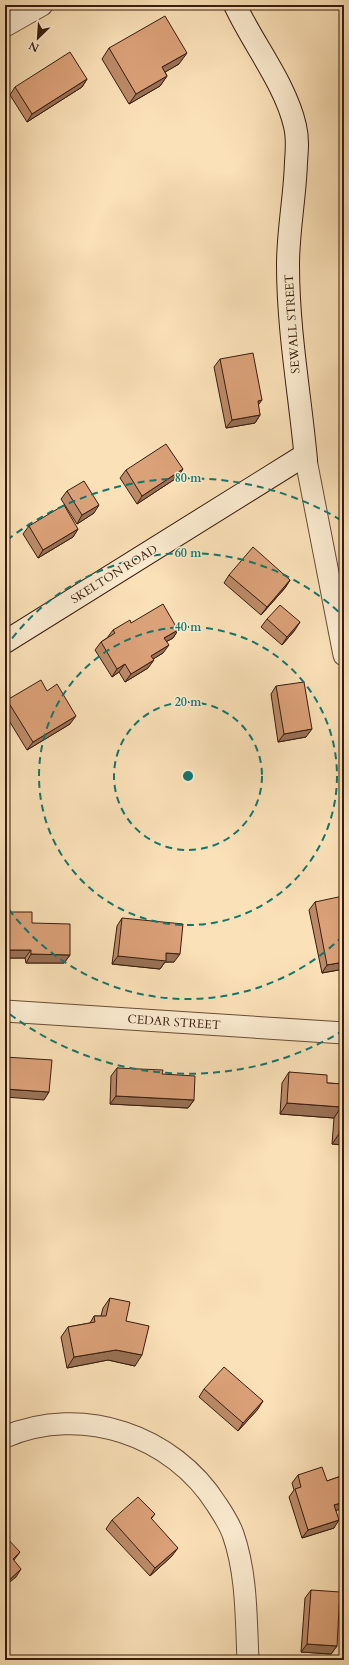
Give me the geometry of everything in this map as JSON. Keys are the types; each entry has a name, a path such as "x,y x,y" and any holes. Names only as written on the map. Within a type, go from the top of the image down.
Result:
{"street":[{"path":"5,26 42,5"},
{"name":"SEWALL STREET","path":"235,5 284,96 296,128 296,180 288,247 291,338 306,458 344,655"},
{"name":"SKELTON ROAD","path":"5,642 306,458"},
{"name":"CEDAR STREET","path":"5,1011 344,1034"},
{"path":"5,1437 18,1431 41,1425 60,1423 104,1427 149,1442 173,1457 188,1469 211,1494 228,1521 233,1534 242,1569 248,1660"}],"building":[{"path":"165,16 187,53 162,67 167,76 136,94 109,48"},
{"path":"70,52 87,79 32,114 15,87"},
{"path":"253,353 262,400 258,401 260,415 232,420 220,359"},
{"path":"166,444 183,469 142,496 126,470"},
{"path":"84,481 99,505 82,515 67,491"},
{"path":"64,505 78,529 43,550 29,526"},
{"path":"253,547 290,580 267,607 229,575"},
{"path":"163,604 178,630 164,638 169,645 151,656 154,660 131,674 125,664 117,669 101,642 115,633 113,630 130,620 131,623"},
{"path":"280,605 300,622 287,637 267,619"},
{"path":"41,680 47,691 57,684 76,716 33,742 7,700"},
{"path":"304,682 312,729 284,734 276,686"},
{"path":"343,896 344,962 327,965 315,902"},
{"path":"8,912 32,912 32,923 70,924 70,955 31,954 31,950 8,950"},
{"path":"122,918 183,924 180,954 166,953 166,961 118,956"},
{"path":"5,1057 52,1060 49,1092 5,1089"},
{"path":"117,1068 163,1070 162,1074 195,1076 194,1100 116,1096"},
{"path":"289,1072 327,1075 327,1083 344,1084 344,1134 339,1134 341,1107 287,1103"},
{"path":"110,1298 130,1302 126,1321 149,1326 142,1355 116,1350 74,1357 68,1327 95,1322 94,1316 106,1316"},
{"path":"224,1367 263,1401 243,1423 204,1389"},
{"path":"322,1467 327,1481 344,1475 344,1502 334,1505 339,1520 308,1530 295,1489 301,1487 298,1475"},
{"path":"138,1497 155,1514 151,1518 178,1548 155,1568 112,1520"},
{"path":"5,1536 20,1552 13,1559 21,1569 5,1584"},
{"path":"311,1590 340,1592 337,1646 307,1644"}]}
